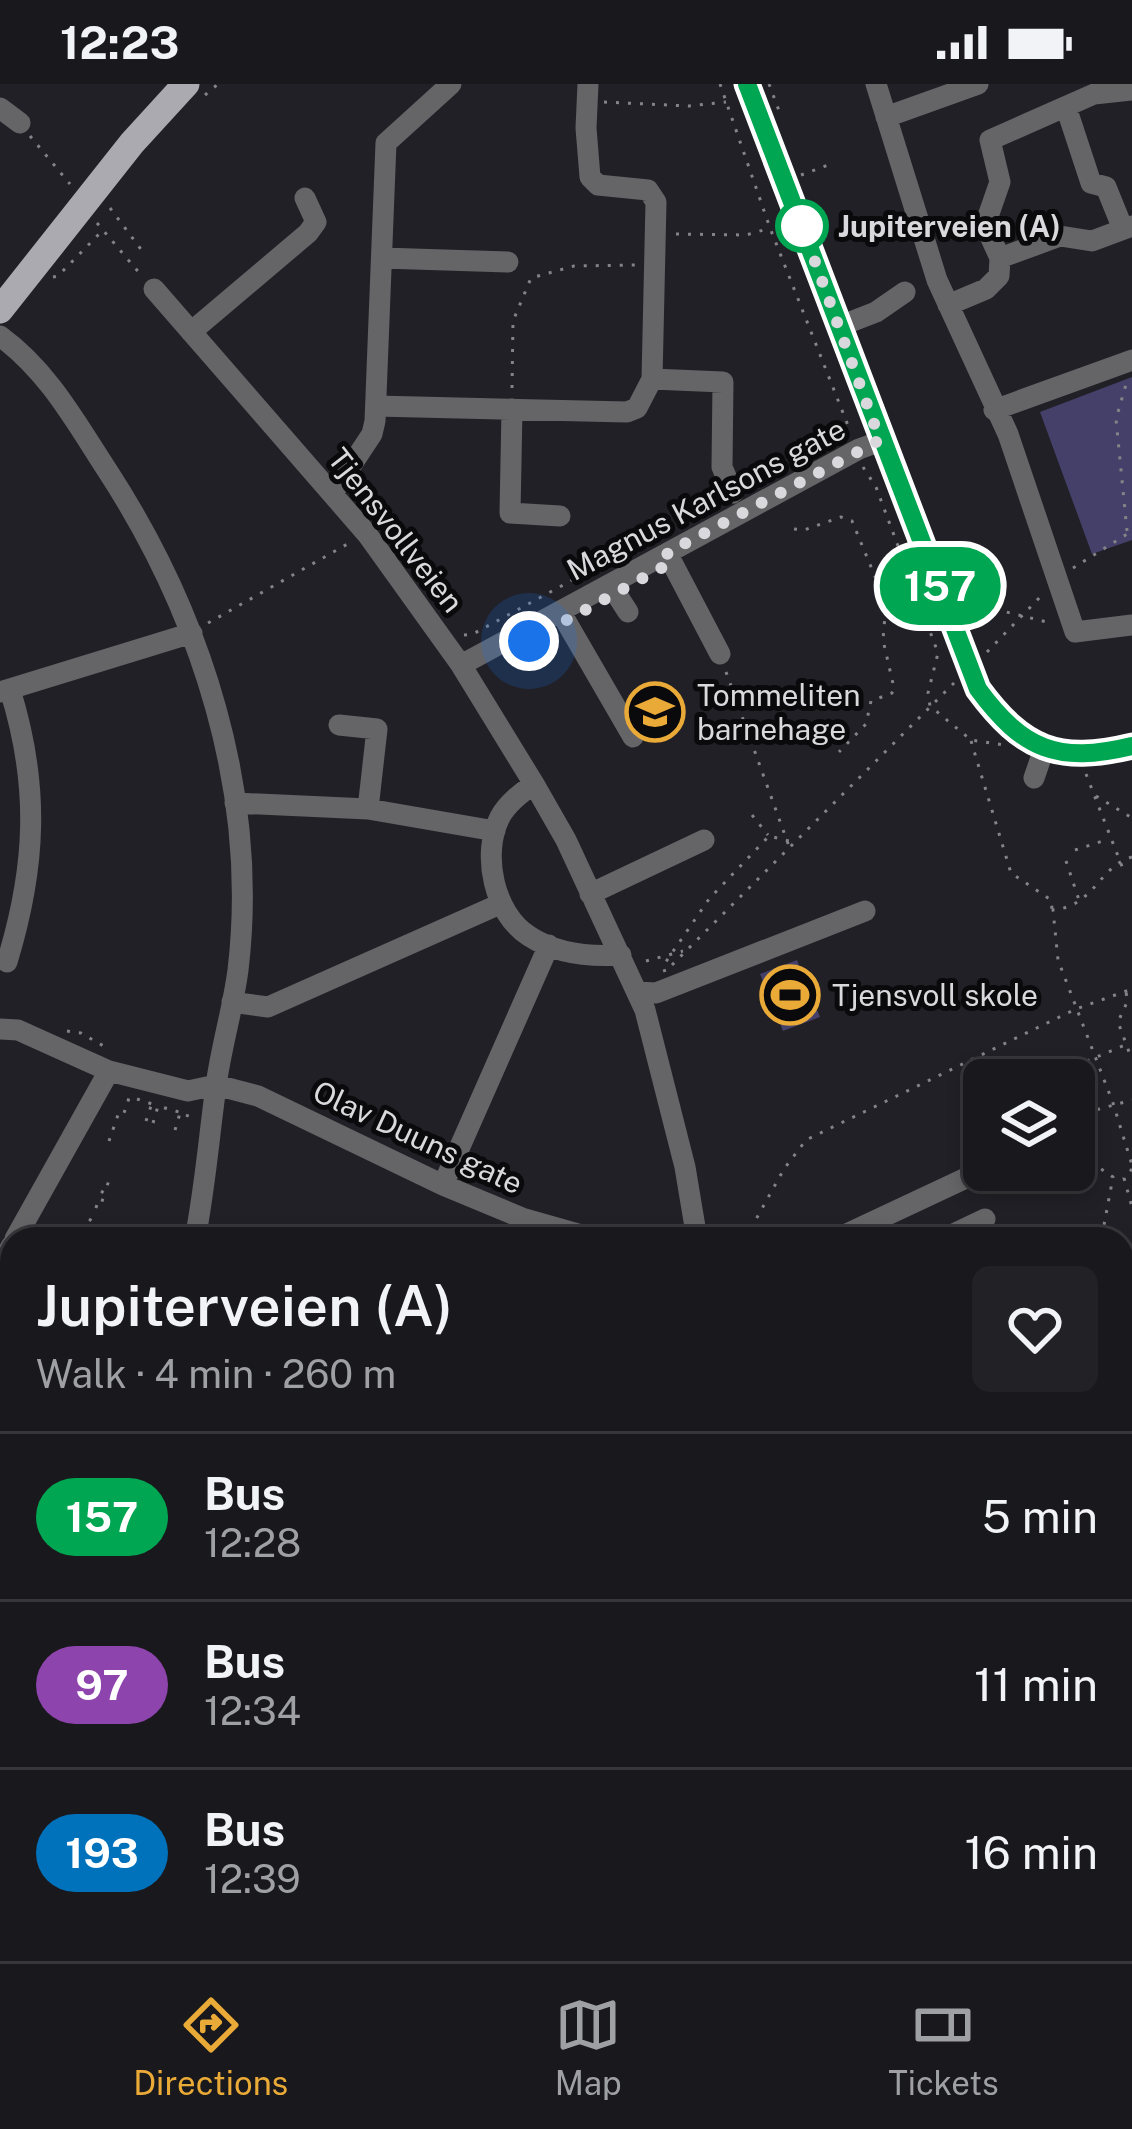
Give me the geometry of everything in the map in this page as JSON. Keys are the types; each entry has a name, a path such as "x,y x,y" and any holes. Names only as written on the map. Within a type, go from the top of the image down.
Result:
{"main road":[{"path":"0,310 132,143 186,84"}],"street":[{"path":"333,493 372,434 386,143 451,84"},
{"path":"747,84 880,440 968,655 968,684 1008,725 1037,746 1080,755 1132,746"},
{"path":"877,84 948,305 1008,434 1075,632 1132,625"},
{"path":"886,117 978,84"},
{"path":"948,305 986,289 999,276 1000,258 985,225 1000,182 990,140 1094,94 1132,90"},
{"path":"376,406 627,412 642,400 652,379 656,202 648,190 598,184 590,177 588,93"},
{"path":"1000,258 1060,236 1092,241 1128,228 1106,187 1091,183 1066,106"},
{"path":"0,108 20,123"},
{"path":"191,332 308,233 316,222 305,198"},
{"path":"382,258 508,262"},
{"name":"Tjensvollveien","path":"154,289 333,493 404,584 534,784 638,992 685,1167 695,1227"},
{"path":"840,326 876,312 905,292"},
{"path":"0,336 45,376 166,571 192,633 224,745 235,803 238,968 197,1227"},
{"path":"994,410 1131,366"},
{"path":"652,379 723,382 722,467 733,493"},
{"path":"512,409 510,513 560,516"},
{"name":"Magnus Karlsons gate","path":"460,665 880,440"},
{"path":"667,553 719,654"},
{"path":"610,584 628,612"},
{"name":"Magnus Karlsons gate","path":"560,611 633,737"},
{"path":"7,962 24,905 33,795 25,740 5,691 192,633"},
{"path":"340,725 376,729 368,809"},
{"path":"1034,778 1037,746"},
{"path":"534,784 502,812 495,831 494,885 500,904 526,935 549,945 574,954 621,956"},
{"path":"235,803 368,809 495,831"},
{"path":"590,894 704,841"},
{"path":"232,1002 268,1007 500,904"},
{"path":"638,992 656,993 865,911"},
{"path":"443,1185 549,945"},
{"name":"Olav Duuns gate","path":"0,1029 17,1030 109,1071 188,1090 216,1085 286,1109 443,1185 554,1227"},
{"path":"22,1227 109,1071"},
{"path":"276,1083 287,1100 286,1109"},
{"path":"862,1227 963,1179"},
{"path":"969,1227 986,1219"}],"path":[{"path":"458,633 473,634 849,428 770,228 720,84"},
{"path":"770,84 782,121"},
{"path":"588,93 689,106 728,102"},
{"path":"20,123 75,190"},
{"path":"795,164 800,176 830,164"},
{"path":"107,201 113,217 143,252"},
{"path":"98,224 154,289"},
{"path":"656,233 746,236 770,228"},
{"path":"44,279 58,276 103,230"},
{"path":"512,409 513,320 531,278 574,266 655,265"},
{"path":"968,655 1020,619 1058,579 1130,532 1116,419 1131,366"},
{"path":"850,465 867,468 938,653 929,706 971,740 1025,751 1037,746"},
{"path":"794,529 842,517 853,521 886,603 883,640 895,688 892,694 872,701 866,724 839,752"},
{"path":"192,633 358,538"},
{"path":"987,602 990,608 1020,619 1059,624 1075,632"},
{"path":"719,654 790,851"},
{"path":"658,976 790,851 929,706 968,684"},
{"path":"971,740 1011,873 1051,900 1058,960 1113,1103 1132,1167 1124,1178 1132,1207"},
{"path":"1080,755 1125,874"},
{"path":"1095,796 1132,818"},
{"path":"752,815 769,836 790,841"},
{"path":"665,973 663,966 709,898 769,836"},
{"path":"1075,850 1111,838"},
{"path":"1053,910 1080,903 1120,860 1132,857"},
{"path":"1066,861 1080,903"},
{"path":"646,961 685,951"},
{"path":"752,1227 784,1168 806,1140 1076,1010 1129,990 1118,1015 1132,1060"},
{"path":"1088,1059 1125,1045"},
{"path":"109,1141 130,1096 192,1117"},
{"path":"1095,1109 1132,1100"},
{"path":"146,1121 155,1105"},
{"path":"153,1124 155,1105"},
{"path":"176,1130 181,1113"},
{"path":"1095,1165 1113,1177 1104,1225 1099,1227"},
{"path":"95,1206 100,1208 111,1176"},
{"path":"89,1219 98,1227"}],"shaded area":[{"path":"1132,377 1132,540 1092,554 1040,412"},
{"name":"Tjensvoll skole","path":"797,960 820,1017 783,1031 760,974"}],"bus line":[{"name":"157","path":"747,84 978,689 1008,725 1044,749 1080,755 1132,746"}],"place":[{"name":"Jupiterveien (A)","path":"802,226"},
{"name":"Tommeliten barnehage","path":"655,712"},
{"name":"Tjensvoll skole","path":"790,995"}],"route":[{"path":"529,641 672,562 667,553 880,440 802,226"}]}
